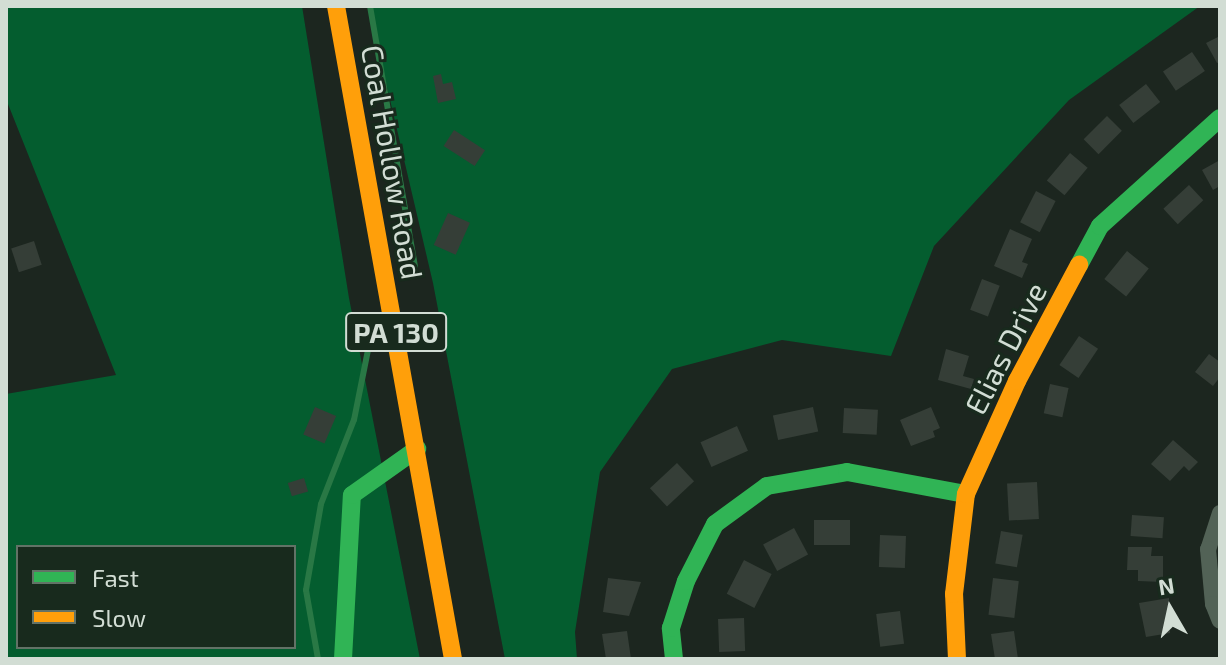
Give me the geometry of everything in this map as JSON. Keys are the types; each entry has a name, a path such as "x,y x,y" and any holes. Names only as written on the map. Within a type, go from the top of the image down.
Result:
{"street":[{"name":"Coal Hollow Road","path":"336,6 453,659"},
{"name":"Elias Drive","path":"957,659 954,594 966,494 1017,381 1100,226 1220,118"},
{"path":"343,659 352,495 417,449"},
{"path":"674,659 671,628 686,581 715,524 767,486 847,472 966,494"},
{"path":"1220,513 1208,549 1213,604 1220,621"}],"green space":[{"path":"6,6 302,6 349,298 420,659 6,659 6,394 116,375 6,99"},
{"path":"368,6 1200,6 1069,100 934,246 891,356 782,340 672,369 600,472 575,632 577,659 505,659 433,283"}],"building":[{"path":"1220,36 1220,62 1217,63 1206,43"},
{"path":"1192,52 1205,71 1176,91 1163,72"},
{"path":"441,74 443,84 452,82 456,99 438,103 433,76"},
{"path":"1146,84 1160,102 1133,123 1119,105"},
{"path":"1107,116 1122,131 1099,154 1084,139"},
{"path":"454,130 485,150 475,166 444,146"},
{"path":"1070,153 1088,168 1064,195 1047,181"},
{"path":"1220,160 1220,186 1213,190 1202,170"},
{"path":"1189,185 1203,200 1178,224 1163,209"},
{"path":"1036,191 1056,201 1040,232 1020,222"},
{"path":"448,213 470,223 456,255 434,245"},
{"path":"1010,229 1032,239 1022,262 1028,264 1022,278 994,266"},
{"path":"34,241 42,265 19,272 11,248"},
{"path":"1127,251 1149,269 1126,297 1104,279"},
{"path":"982,279 1000,286 988,317 970,310"},
{"path":"1079,336 1098,349 1078,378 1059,365"},
{"path":"946,349 969,356 963,376 974,379 971,389 938,380"},
{"path":"1209,354 1220,362 1220,377 1213,386 1195,372"},
{"path":"1050,384 1069,388 1062,417 1044,413"},
{"path":"315,407 336,416 324,444 303,435"},
{"path":"813,407 818,431 778,440 773,416"},
{"path":"931,407 940,428 933,431 935,437 911,446 900,420"},
{"path":"844,408 878,410 877,435 843,433"},
{"path":"737,426 748,451 711,467 700,442"},
{"path":"1173,440 1198,462 1189,471 1184,466 1170,481 1151,464"},
{"path":"677,463 694,481 667,507 650,488"},
{"path":"304,478 308,491 292,496 288,483"},
{"path":"1037,482 1039,519 1009,521 1007,484"},
{"path":"1132,515 1164,517 1162,538 1131,536"},
{"path":"814,520 850,520 850,545 814,545"},
{"path":"794,528 808,554 777,571 763,544"},
{"path":"1001,531 1023,535 1017,567 995,563"},
{"path":"880,535 906,536 905,568 879,567"},
{"path":"1128,547 1152,547 1151,556 1163,556 1163,582 1138,581 1138,570 1127,570"},
{"path":"744,560 772,574 754,608 727,594"},
{"path":"608,578 641,582 629,616 603,612"},
{"path":"993,578 1019,581 1014,618 988,615"},
{"path":"1169,598 1170,633 1146,637 1139,603"},
{"path":"900,611 904,644 880,647 876,614"},
{"path":"744,618 745,651 719,652 718,619"},
{"path":"627,631 631,659 606,659 602,634"},
{"path":"1014,631 1018,659 995,659 991,634"}],"waterway":[{"path":"370,6 415,266"},
{"path":"318,659 306,590 321,504 354,420 370,340"}],"traffic: fast":[{"path":"1079,265 1100,226 1220,118"},
{"path":"343,659 352,495 417,449"},
{"path":"674,659 671,628 686,581 715,524 767,486 847,472 966,494"}],"traffic: slow":[{"path":"336,6 453,659"},
{"path":"957,659 954,594 966,494 1017,381 1079,265"}]}
